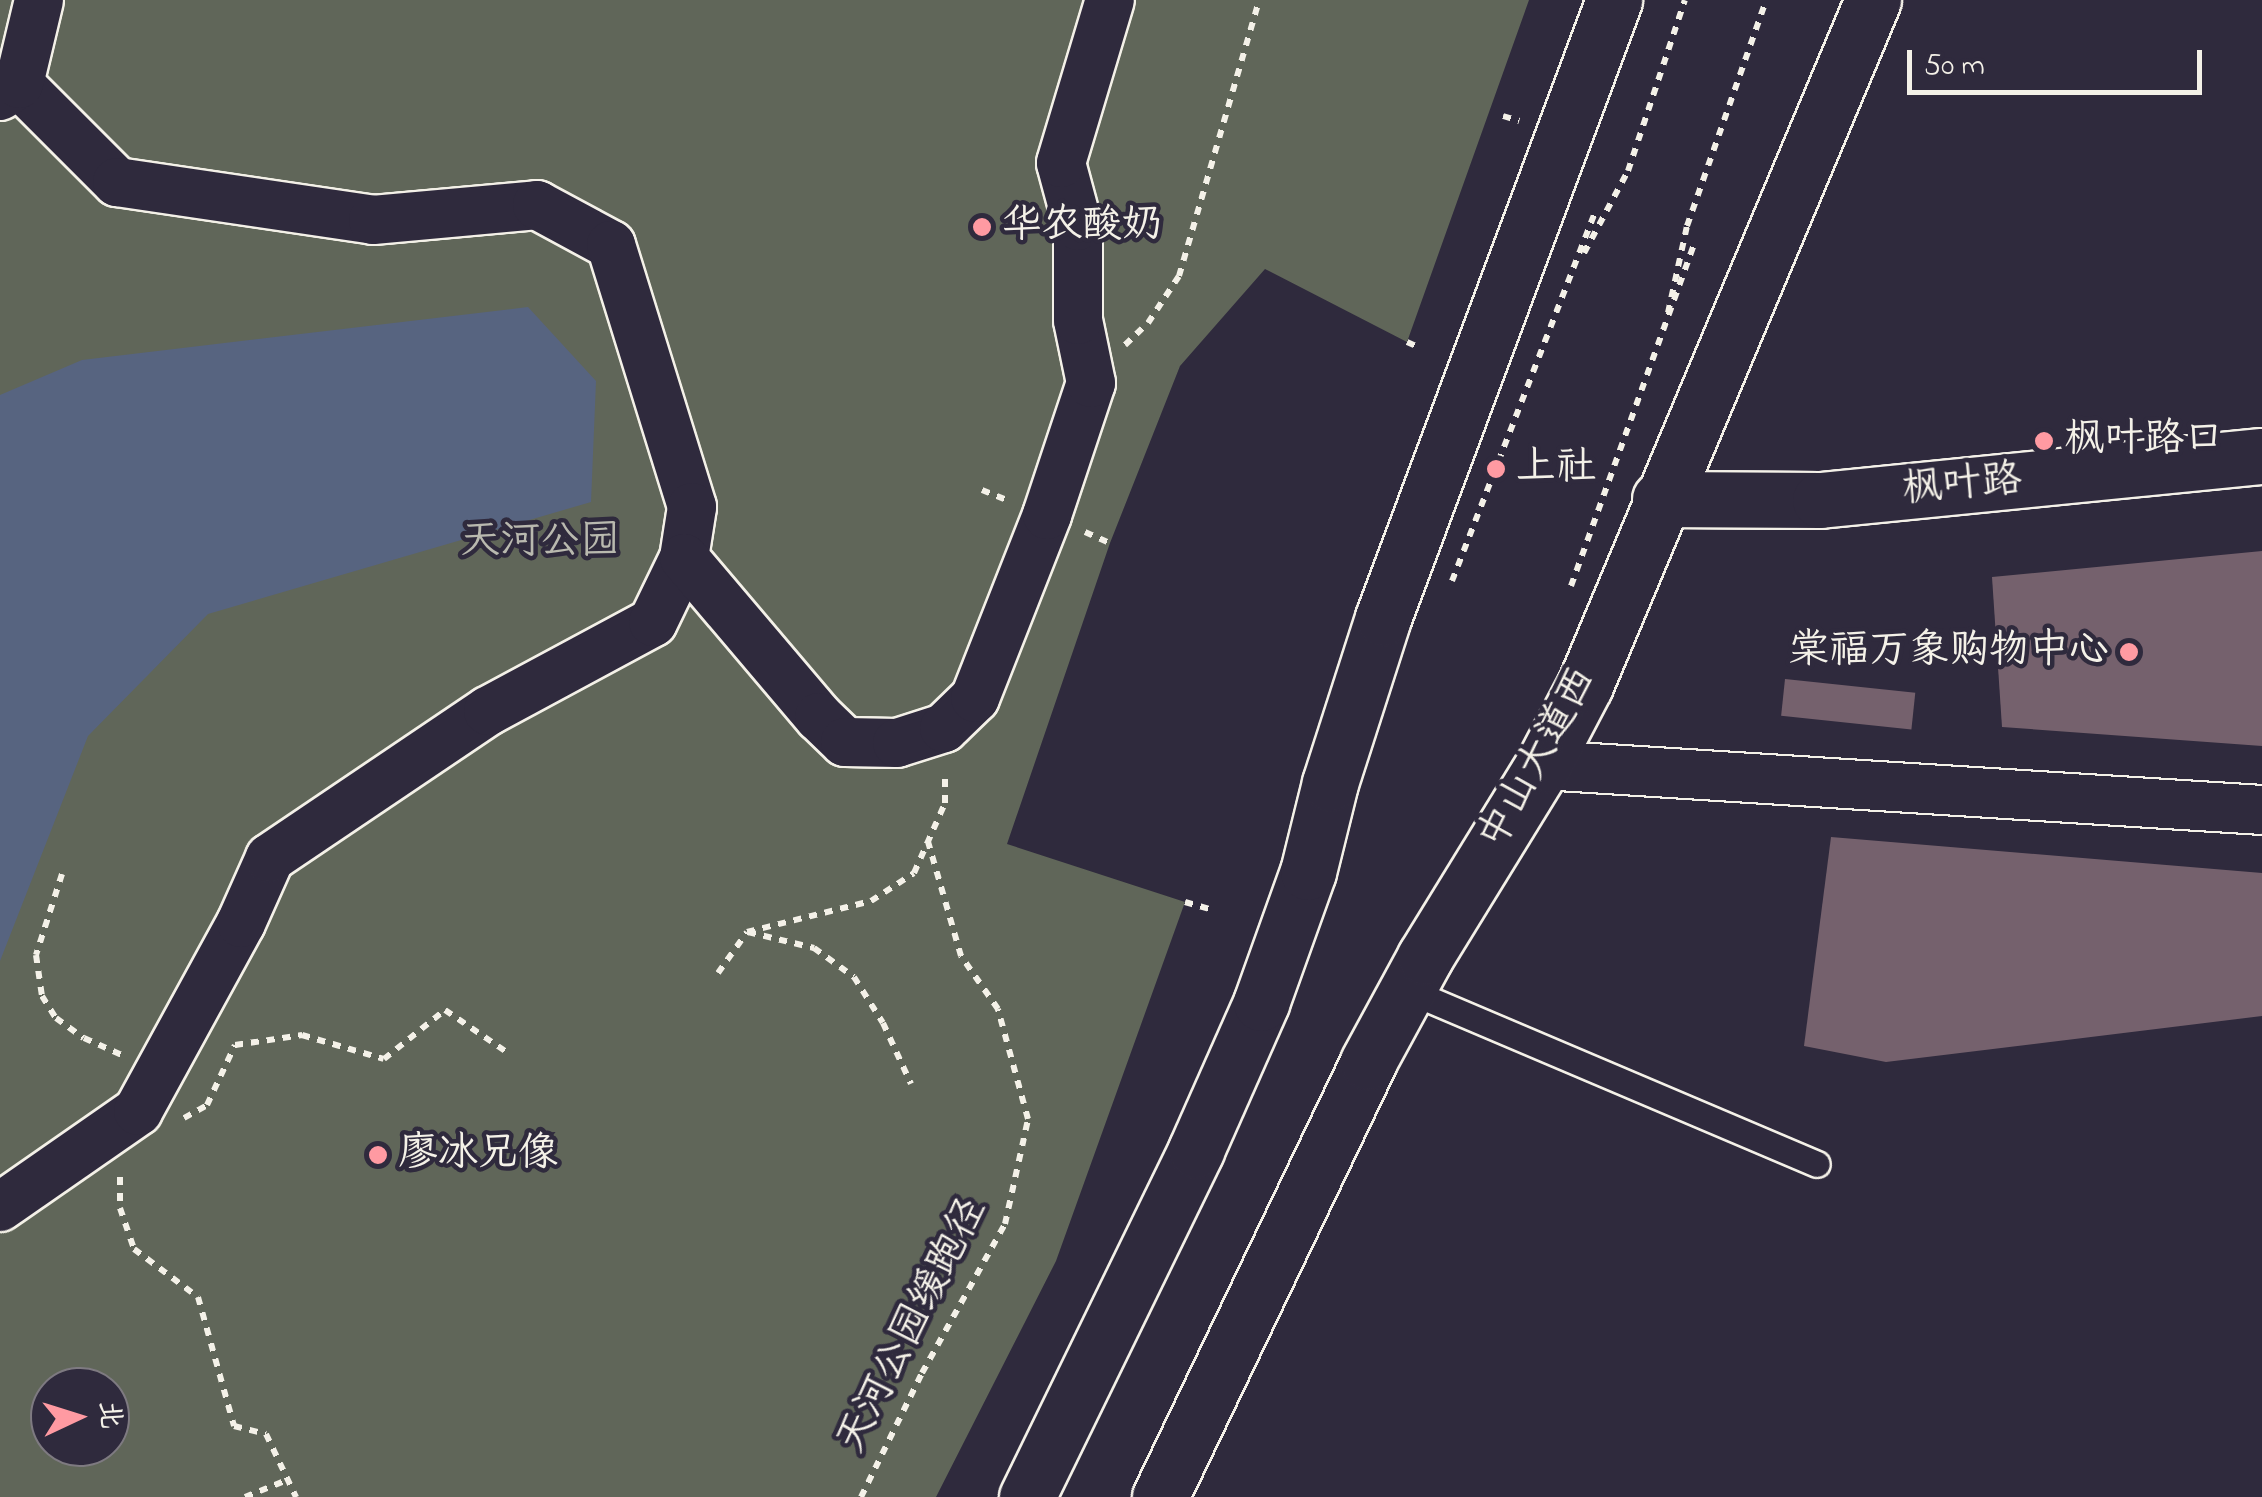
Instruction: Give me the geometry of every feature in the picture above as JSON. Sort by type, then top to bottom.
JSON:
[{"type":"main road","points":[[1027,1497],[1188,1166],[1261,1004],[1308,872],[1330,783],[1382,618],[1614,0]]},
{"type":"main road","name":"中山大道西","points":[[1168,1494],[1407,990],[1543,765],[1591,670],[1873,0]]},
{"type":"main road","name":"枫叶路","points":[[1660,499],[1820,500],[2262,456]]},
{"type":"street","points":[[0,1207],[138,1110],[240,923],[270,858],[488,712],[653,622],[684,558],[692,508],[612,246],[537,205],[373,220],[117,182],[10,90],[39,0]]},
{"type":"street","points":[[684,558],[820,718],[846,742],[898,743],[944,728],[974,698],[1047,516],[1091,384],[1078,320],[1078,226],[1062,163],[1110,0]]},
{"type":"street","points":[[1543,765],[2262,810]]},
{"type":"lane","points":[[1407,990],[1817,1164]]},
{"type":"path","points":[[1091,384],[1148,324],[1178,276],[1259,0]]},
{"type":"path","points":[[1576,266],[1605,221],[1628,171],[1685,0]]},
{"type":"path","points":[[1665,330],[1674,269],[1686,226],[1766,0]]},
{"type":"path","points":[[1503,116],[1525,123]]},
{"type":"path","points":[[1452,582],[1595,212]]},
{"type":"path","points":[[1571,588],[1694,244]]},
{"type":"path","points":[[1407,342],[1418,346]]},
{"type":"path","points":[[718,973],[747,932],[871,901],[914,872],[945,803],[944,728]]},
{"type":"path","name":"天河公园缓跑径","points":[[861,1497],[922,1372],[1005,1224],[1028,1120],[998,1009],[961,956],[928,842]]},
{"type":"path","points":[[62,874],[36,955],[42,996],[56,1018],[84,1038],[159,1072]]},
{"type":"path","points":[[1186,902],[1210,909]]},
{"type":"path","points":[[747,932],[814,948],[854,976],[884,1023],[912,1084]]},
{"type":"path","points":[[178,1122],[206,1105],[234,1045],[302,1035],[384,1059],[444,1010],[505,1051]]},
{"type":"path","points":[[100,1138],[120,1156],[120,1208],[134,1250],[198,1297],[234,1426],[266,1434],[296,1497]]},
{"type":"path","points":[[245,1497],[287,1480]]},
{"type":"green space","name":"天河公园","points":[[0,0],[1529,0],[1407,342],[1265,269],[1180,366],[1110,543],[1007,844],[1185,902],[1056,1261],[936,1497],[0,1497]]},
{"type":"water","points":[[528,307],[596,381],[591,502],[208,614],[88,736],[0,961],[0,395],[82,360]]},
{"type":"building","name":"棠福万象购物中心","points":[[2262,551],[2262,746],[2002,727],[1992,577]]},
{"type":"building","points":[[1785,679],[1915,693],[1911,729],[1781,716]]},
{"type":"building","points":[[1831,837],[2262,873],[2262,1016],[1886,1062],[1804,1046]]},
{"type":"place","name":"华农酸奶","points":[[982,227]]},
{"type":"place","name":"枫叶路口","points":[[2044,441]]},
{"type":"place","name":"上社","points":[[1496,469]]},
{"type":"place","name":"棠福万象购物中心","points":[[2129,652]]},
{"type":"place","name":"廖冰兄像","points":[[378,1155]]}]
